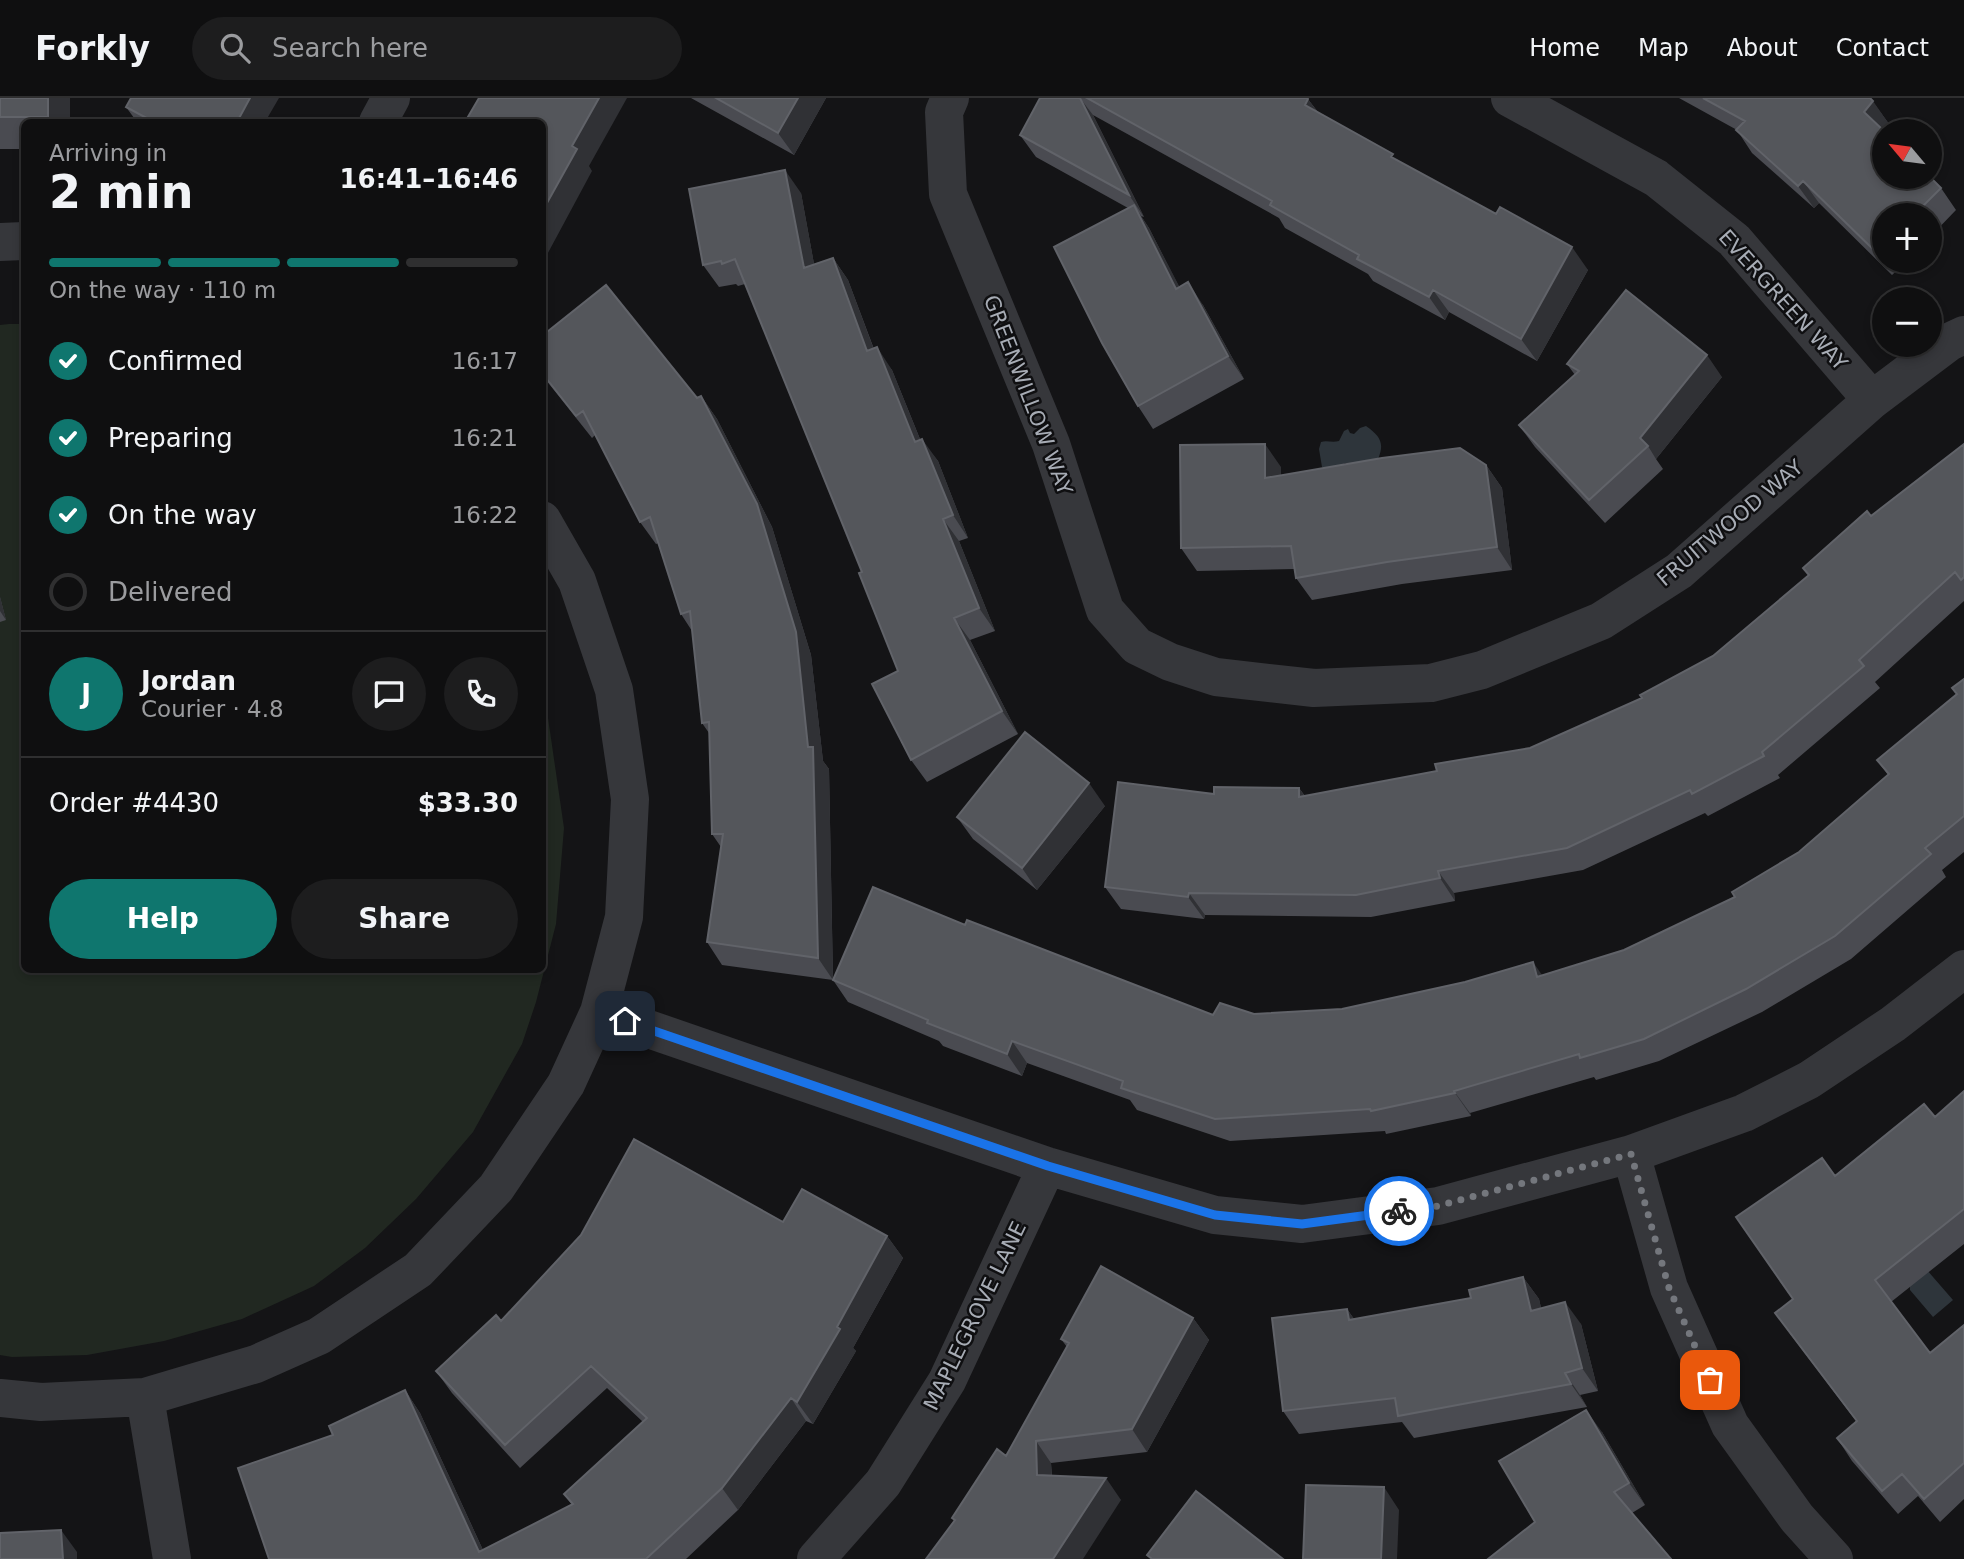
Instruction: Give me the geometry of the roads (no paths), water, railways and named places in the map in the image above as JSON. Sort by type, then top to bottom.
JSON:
[{"type":"street","points":[[380,119],[391,98]]},
{"type":"street","name":"GREENWILLOW WAY","points":[[950,98],[944,112],[948,194],[1051,444],[1105,610],[1137,646],[1170,662]]},
{"type":"street","name":"EVERGREEN WAY","points":[[1510,98],[1656,178],[1734,240],[1872,400]]},
{"type":"street","points":[[0,242],[21,242]]},
{"type":"street","name":"FRUITWOOD WAY","points":[[1170,662],[1216,677],[1314,688],[1431,682],[1482,670],[1601,621],[1679,571],[1872,400],[1949,342],[1964,335]]},
{"type":"street","points":[[0,1398],[41,1402],[145,1397],[256,1364],[319,1336],[418,1270],[496,1188],[566,1084],[599,1012],[624,917],[630,799],[614,690],[577,581],[546,527]]},
{"type":"street","points":[[599,1012],[1048,1166],[1215,1215],[1302,1224],[1438,1206],[1631,1154],[1744,1113],[1809,1080],[1894,1024],[1964,969]]},
{"type":"street","points":[[1631,1154],[1669,1288],[1731,1425],[1797,1518],[1834,1559]]},
{"type":"street","name":"MAPLEGROVE LANE","points":[[816,1559],[883,1483],[947,1381],[1048,1166]]},
{"type":"street","points":[[145,1397],[172,1559]]}]
